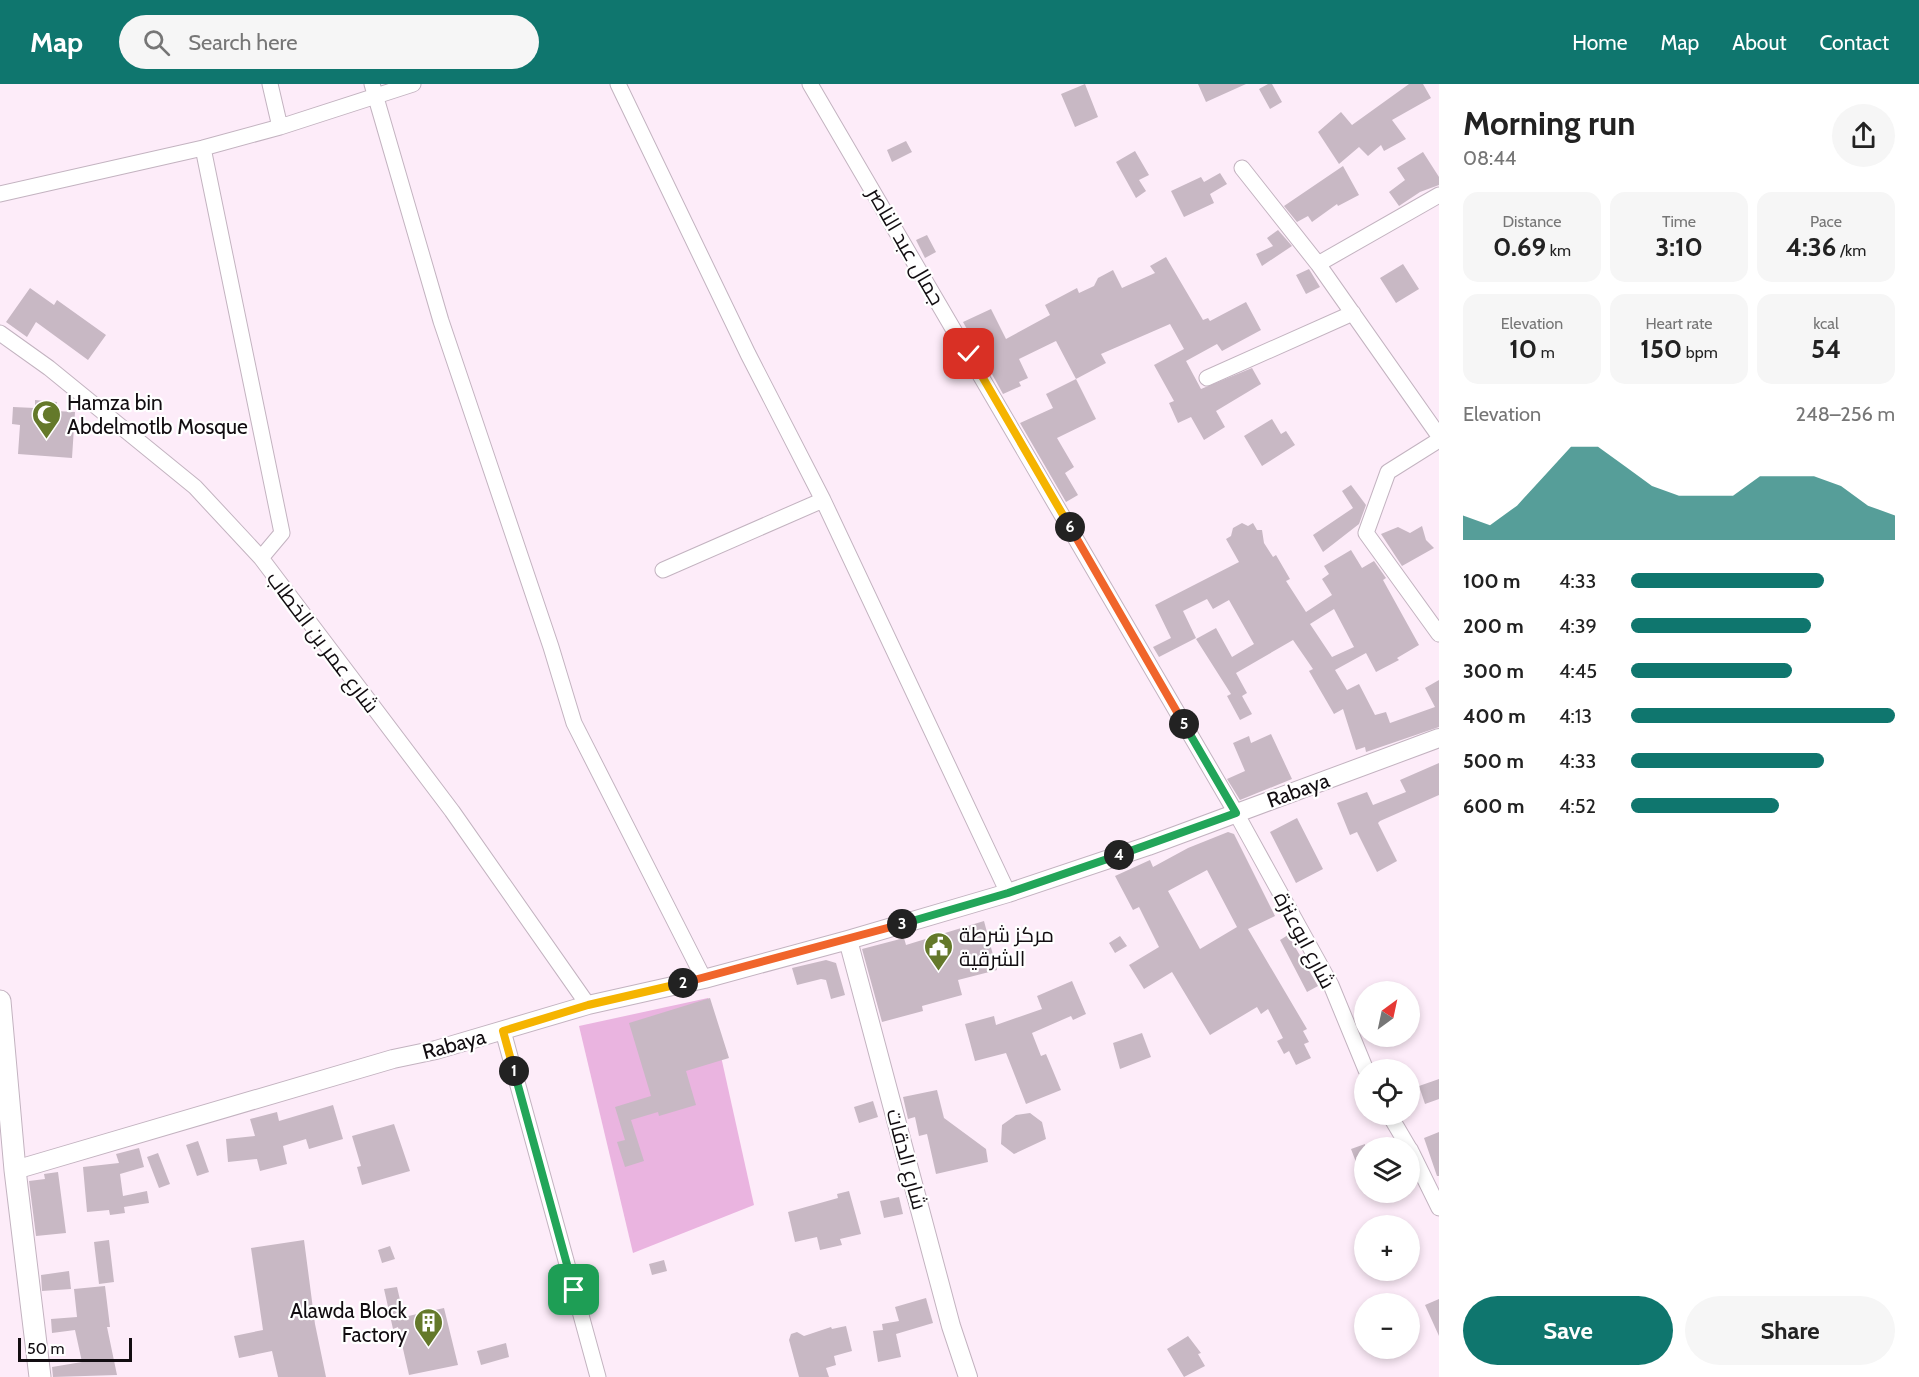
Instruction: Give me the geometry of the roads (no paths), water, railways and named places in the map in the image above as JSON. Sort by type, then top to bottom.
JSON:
[{"type":"main road","points":[[0,1001],[7,1171],[39,1377]]},
{"type":"street","points":[[270,84],[280,127]]},
{"type":"street","points":[[0,194],[203,148],[280,127],[374,90],[413,84]]},
{"type":"street","points":[[618,84],[748,354],[824,500],[1008,893]]},
{"type":"street","name":"جمال عبد الناصر","points":[[810,84],[1236,813]]},
{"type":"street","points":[[374,90],[441,321],[551,647],[574,723],[704,979]]},
{"type":"street","points":[[203,148],[282,533],[261,558]]},
{"type":"street","points":[[1242,168],[1318,264],[1439,438],[1388,472],[1366,533],[1439,634]]},
{"type":"street","points":[[1318,264],[1439,195]]},
{"type":"street","points":[[1208,378],[1353,313]]},
{"type":"street","name":"شارع عمر بن الخطاب","points":[[0,333],[49,368],[195,487],[261,558],[452,811],[588,1005]]},
{"type":"street","points":[[663,570],[824,500]]},
{"type":"street","name":"Rabaya","points":[[7,1171],[393,1059],[436,1050],[588,1005],[704,979],[1008,893],[1236,813],[1439,738]]},
{"type":"street","name":"شارع ابوعنزة","points":[[1236,813],[1331,986],[1361,1059]]},
{"type":"street","name":"شارع الدقات","points":[[848,940],[951,1326],[968,1377]]},
{"type":"street","points":[[503,1031],[598,1377]]},
{"type":"street","points":[[1420,1169],[1439,1208]]},
{"type":"place","name":"Hamza bin Abdelmotlb Mosque","points":[[46,440]]},
{"type":"place","name":"مركز شرطة الشرقية","points":[[938,972]]},
{"type":"place","name":"Alawda Block Factory","points":[[428,1348]]}]
